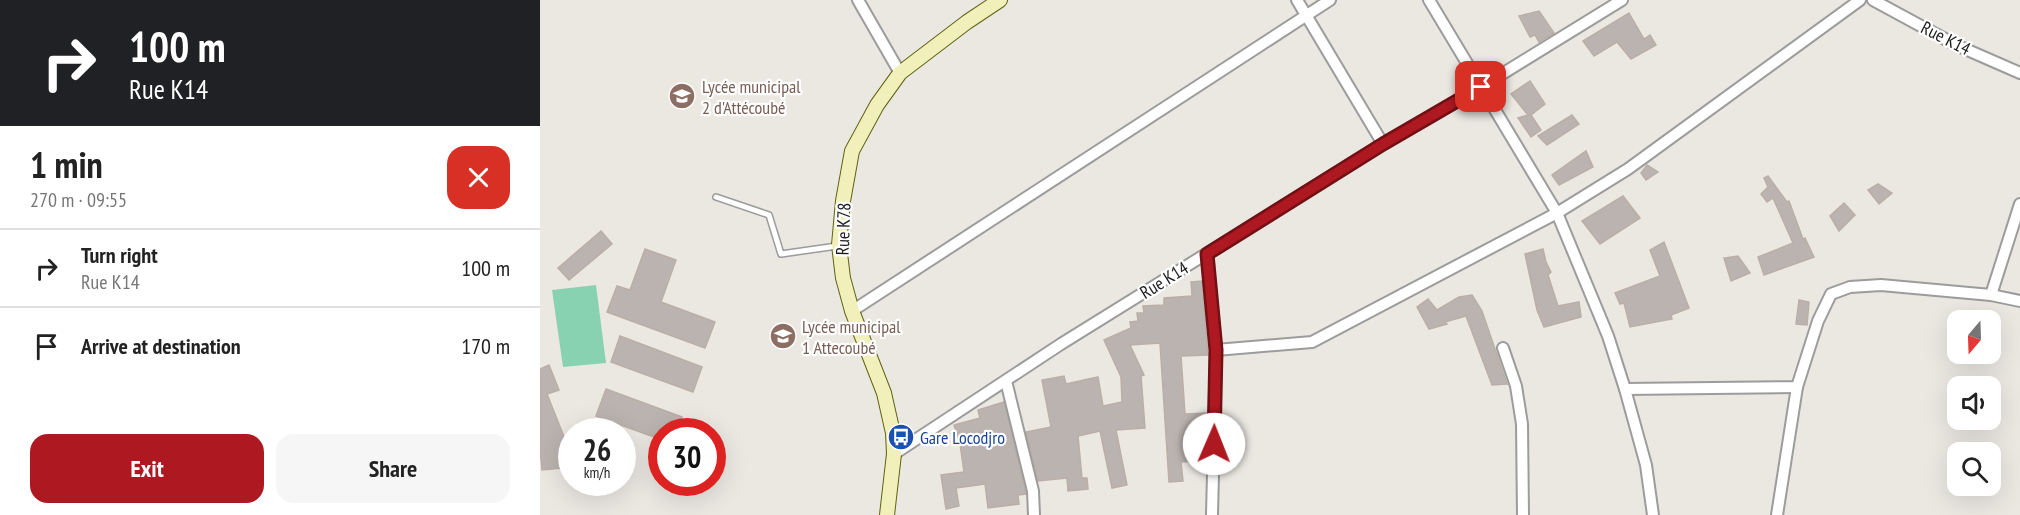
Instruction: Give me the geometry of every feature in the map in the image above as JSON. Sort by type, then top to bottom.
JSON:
[{"type":"street","points":[[858,0],[900,73]]},
{"type":"street","name":"Rue K78","points":[[888,515],[894,454],[893,433],[884,393],[852,311],[843,278],[839,245],[843,201],[852,151],[877,105],[900,73],[999,0]]},
{"type":"street","points":[[1297,0],[1383,144]]},
{"type":"street","points":[[852,311],[1330,0]]},
{"type":"street","points":[[1429,0],[1557,213],[1608,336],[1646,465],[1656,515]]},
{"type":"street","name":"Rue K14","points":[[894,454],[1383,144],[1622,0]]},
{"type":"street","points":[[1216,350],[1312,342],[1557,213],[1628,170],[1860,0]]},
{"type":"street","name":"Rue K14","points":[[1873,0],[1956,45],[2020,73]]},
{"type":"street","points":[[1991,295],[2020,204]]},
{"type":"street","points":[[1207,254],[1216,350],[1212,515]]},
{"type":"street","points":[[1777,515],[1797,387],[1818,321],[1831,294],[1850,287],[1881,285],[1991,295],[2020,301]]},
{"type":"street","points":[[1503,348],[1516,386],[1522,424],[1523,515]]},
{"type":"street","points":[[1006,381],[1033,491],[1035,515]]},
{"type":"street","points":[[1625,389],[1797,387]]},
{"type":"lane","points":[[716,197],[769,215],[781,254],[839,245]]},
{"type":"green space","points":[[596,285],[606,363],[563,367],[552,290]]},
{"type":"building","points":[[1539,11],[1554,33],[1539,42],[1535,35],[1530,37],[1519,16]]},
{"type":"building","points":[[1629,13],[1644,39],[1650,35],[1656,45],[1631,59],[1617,42],[1594,56],[1583,41]]},
{"type":"building","points":[[1530,81],[1545,104],[1531,115],[1541,130],[1531,137],[1518,118],[1528,115],[1511,94]]},
{"type":"building","points":[[1572,115],[1579,124],[1547,145],[1538,136]]},
{"type":"building","points":[[1586,151],[1593,167],[1559,185],[1552,175]]},
{"type":"building","points":[[1647,165],[1658,172],[1646,180],[1641,173]]},
{"type":"building","points":[[1768,176],[1787,202],[1789,201],[1803,239],[1805,238],[1814,257],[1764,275],[1758,257],[1793,243],[1773,198],[1767,202],[1761,194],[1768,187],[1764,178]]},
{"type":"building","points":[[1878,184],[1892,193],[1879,204],[1868,190]]},
{"type":"building","points":[[1623,196],[1640,218],[1600,244],[1582,221]]},
{"type":"building","points":[[1844,203],[1855,215],[1839,231],[1830,216]]},
{"type":"building","points":[[601,231],[612,244],[569,280],[558,268]]},
{"type":"building","points":[[1664,242],[1689,308],[1671,315],[1672,319],[1630,327],[1624,303],[1620,304],[1615,293],[1660,276],[1650,250]]},
{"type":"building","points":[[645,249],[676,260],[661,302],[715,322],[705,348],[607,312],[617,286],[630,290]]},
{"type":"building","points":[[1543,249],[1551,272],[1548,275],[1558,306],[1579,302],[1581,317],[1544,327],[1537,310],[1525,254]]},
{"type":"building","points":[[1738,256],[1750,273],[1731,281],[1724,258]]},
{"type":"building","points":[[1202,281],[1208,355],[1181,356],[1185,414],[1207,413],[1207,430],[1193,432],[1195,461],[1181,462],[1183,481],[1169,482],[1160,343],[1130,345],[1144,375],[1141,376],[1145,428],[1116,430],[1127,485],[1112,488],[1100,431],[1078,436],[1082,478],[1087,478],[1088,489],[1068,491],[1067,478],[1038,481],[1026,432],[1051,427],[1042,380],[1064,376],[1066,384],[1098,377],[1103,406],[1122,402],[1121,377],[1104,340],[1131,328],[1130,322],[1138,321],[1137,313],[1144,313],[1143,306],[1164,305],[1164,298],[1192,296],[1191,282]]},
{"type":"building","points":[[1472,295],[1482,311],[1507,384],[1492,385],[1466,316],[1429,329],[1417,307],[1428,299],[1437,310],[1459,297]]},
{"type":"building","points":[[1799,300],[1809,302],[1807,325],[1796,324]]},
{"type":"building","points":[[620,336],[702,367],[693,392],[611,362]]},
{"type":"building","points":[[549,365],[559,390],[547,394],[558,422],[558,468],[542,470],[540,448],[540,369]]},
{"type":"building","points":[[606,389],[682,417],[648,418],[648,435],[636,431],[636,418],[596,416]]},
{"type":"building","points":[[1004,402],[1026,494],[1018,495],[1019,504],[988,508],[985,484],[956,488],[959,506],[946,509],[941,475],[964,472],[960,444],[954,425],[980,418],[978,410]]},
{"type":"place","name":"Lycée municipal 2 d'Attécoubé","points":[[682,96]]},
{"type":"place","name":"Lycée municipal 1 Attecoubé","points":[[783,336]]},
{"type":"place","name":"Gare Locodjro","points":[[901,437]]},
{"type":"route","points":[[1214,444],[1216,350],[1207,254],[1383,144],[1481,87]]}]
